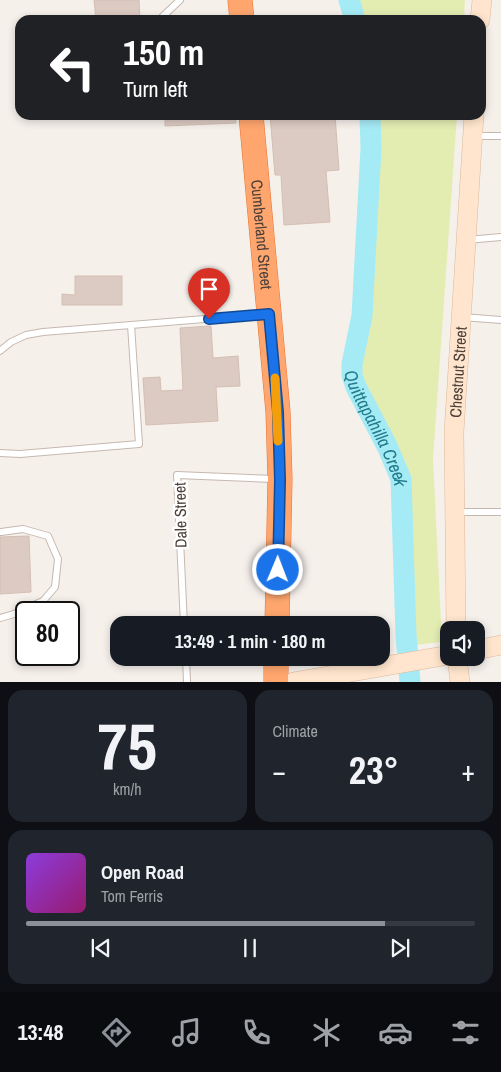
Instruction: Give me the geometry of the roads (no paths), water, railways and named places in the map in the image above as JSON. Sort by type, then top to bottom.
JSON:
[{"type":"highway","points":[[240,0],[242,15]]},
{"type":"highway","name":"Cumberland Street","points":[[251,120],[278,412],[280,480],[277,616]]},
{"type":"highway","points":[[276,666],[276,682]]},
{"type":"street","points":[[480,15],[482,0]]},
{"type":"street","name":"Chestnut Street","points":[[456,621],[454,432],[474,120]]},
{"type":"street","points":[[485,648],[501,644]]},
{"type":"street","points":[[292,682],[333,678],[397,663],[440,656]]},
{"type":"street","points":[[458,666],[460,682]]},
{"type":"lane","points":[[164,15],[180,0]]},
{"type":"lane","points":[[472,136],[501,136]]},
{"type":"lane","points":[[466,240],[501,237]]},
{"type":"lane","points":[[0,351],[11,342],[43,332],[269,314]]},
{"type":"lane","points":[[461,317],[501,320]]},
{"type":"lane","points":[[0,453],[20,454],[139,444],[131,324]]},
{"type":"lane","name":"Dale Street","points":[[184,616],[177,475],[280,480]]},
{"type":"lane","points":[[455,512],[501,512]]},
{"type":"lane","points":[[0,618],[43,601],[56,587],[58,559],[48,536],[23,529],[1,532]]},
{"type":"lane","points":[[186,666],[187,682]]},
{"type":"waterway","name":"Quittapahilla Creek","points":[[349,0],[354,15]]},
{"type":"waterway","name":"Quittapahilla Creek","points":[[370,120],[371,148],[362,316],[352,364],[352,375],[401,479],[406,635],[410,682]]}]
